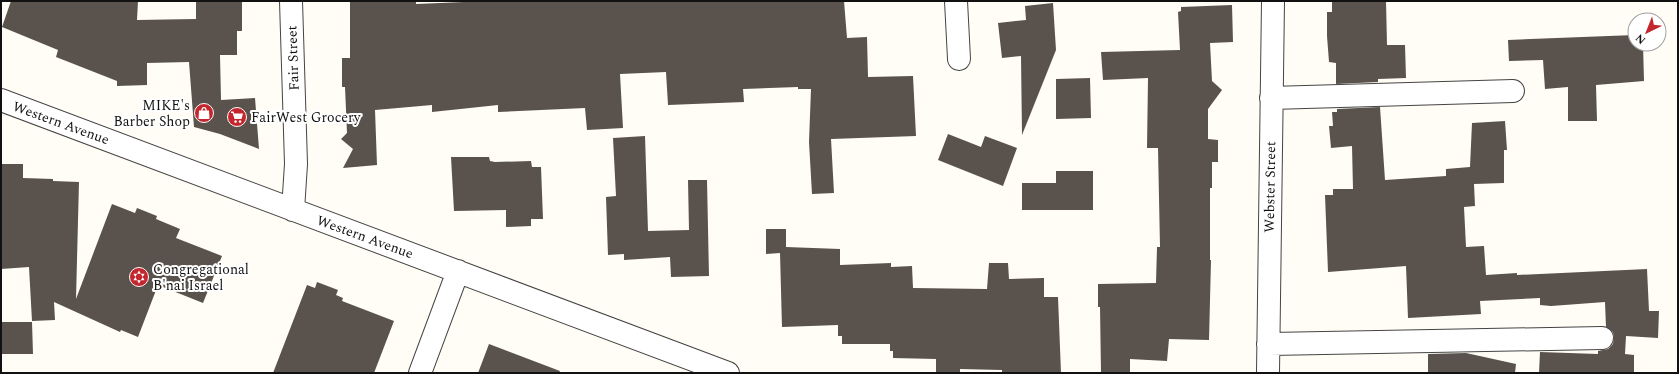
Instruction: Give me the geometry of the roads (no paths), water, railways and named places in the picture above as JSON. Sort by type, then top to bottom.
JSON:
[{"type":"street","name":"Fair Street","points":[[291,1],[296,164],[293,210]]},
{"type":"street","points":[[956,1],[959,58]]},
{"type":"street","name":"Webster Street","points":[[1268,373],[1272,1]]},
{"type":"street","points":[[1271,98],[1513,91]]},
{"type":"street","name":"Western Avenue","points":[[1,100],[728,373]]},
{"type":"street","points":[[420,373],[458,271]]},
{"type":"street","points":[[1268,344],[1602,338]]},
{"type":"place","name":"MIKE's Barber Shop","points":[[204,113]]},
{"type":"place","name":"FairWest Grocery","points":[[237,117]]},
{"type":"place","name":"Congregational B'nai Israel","points":[[139,277]]}]
